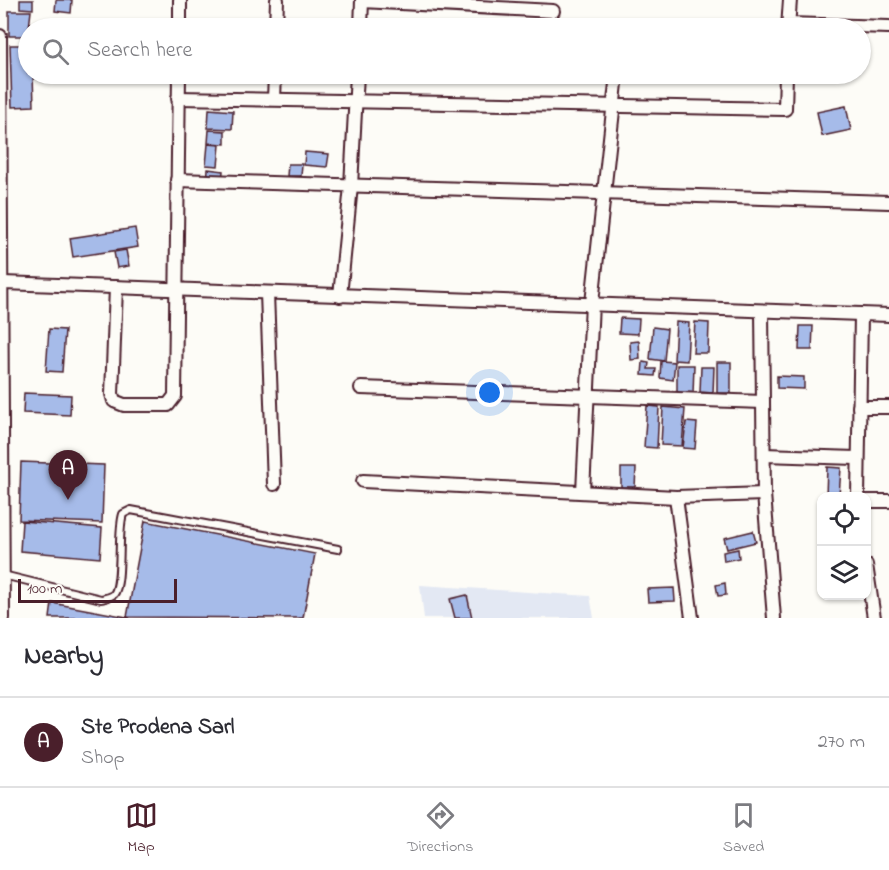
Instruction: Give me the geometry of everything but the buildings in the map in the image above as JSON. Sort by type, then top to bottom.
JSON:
[{"type":"street","points":[[180,0],[180,18]]},
{"type":"street","points":[[276,18],[277,0]]},
{"type":"street","points":[[788,18],[789,0]]},
{"type":"street","points":[[361,18],[362,1],[553,11]]},
{"type":"street","points":[[871,27],[889,27]]},
{"type":"street","points":[[0,36],[3,618]]},
{"type":"street","points":[[116,287],[114,401],[124,405],[163,407],[175,396],[174,290],[179,84]]},
{"type":"street","points":[[274,99],[275,84]]},
{"type":"street","points":[[340,296],[351,186],[357,84]]},
{"type":"street","points":[[582,492],[592,303],[616,84]]},
{"type":"street","points":[[178,98],[785,109],[786,84]]},
{"type":"street","points":[[177,180],[889,202]]},
{"type":"street","points":[[3,283],[889,315]]},
{"type":"street","points":[[267,293],[274,484]]},
{"type":"street","points":[[762,311],[764,494],[774,618]]},
{"type":"street","points":[[858,492],[856,458],[861,315]]},
{"type":"street","points":[[361,388],[587,398],[763,402]]},
{"type":"street","points":[[859,407],[889,408]]},
{"type":"street","points":[[764,455],[856,458]]},
{"type":"street","points":[[363,482],[676,497],[764,494]]},
{"type":"street","points":[[676,497],[692,618]]},
{"type":"street","points":[[871,501],[889,501]]},
{"type":"street","points":[[871,595],[874,618]]},
{"type":"lane","points":[[3,575],[101,599],[107,598],[114,594],[118,583],[120,524],[123,513],[130,510],[338,549]]},
{"type":"shaded area","points":[[420,585],[590,596],[594,618],[424,618]]},
{"type":"place","name":"Ste Prodena Sarl","points":[[68,500]]}]
